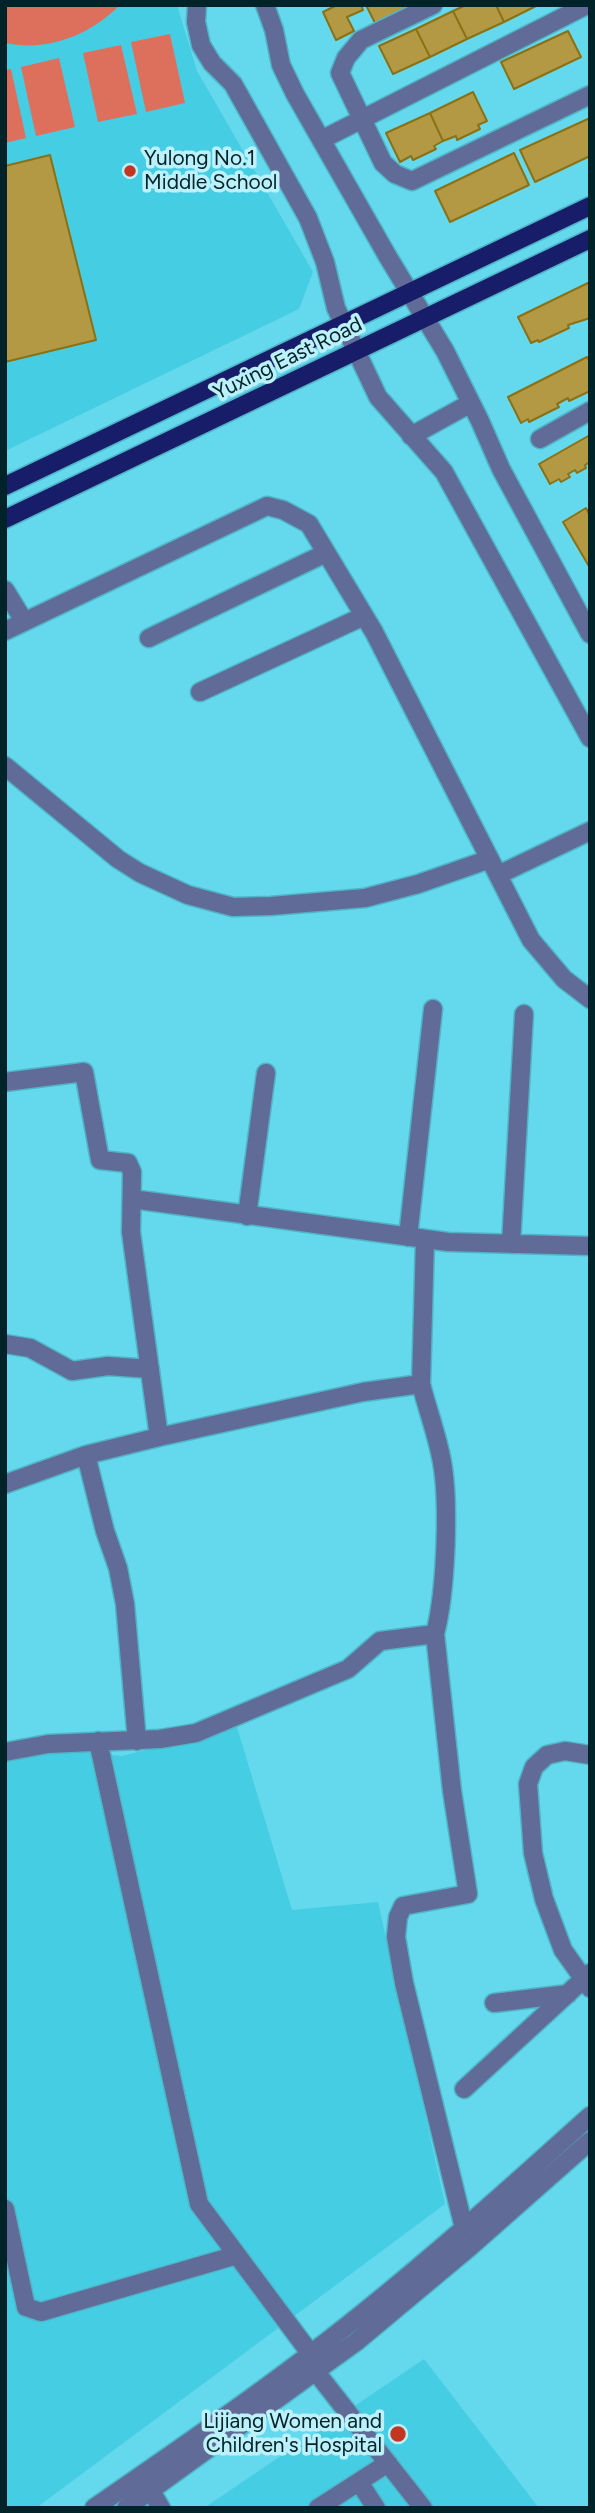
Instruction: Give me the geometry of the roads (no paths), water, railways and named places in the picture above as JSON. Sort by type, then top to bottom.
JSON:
[{"type":"main road","name":"Yuxing East Road","points":[[5,486],[590,205]]},
{"type":"main road","name":"Yuxing East Road","points":[[5,519],[590,239]]},
{"type":"street","points":[[197,5],[196,22],[201,45],[212,63],[233,84],[308,218],[325,262],[336,308],[378,397],[444,472],[590,738]]},
{"type":"street","points":[[265,5],[274,30],[281,65],[321,140],[445,351],[501,469],[590,634]]},
{"type":"street","points":[[433,5],[361,40],[346,58],[340,73],[383,163],[395,174],[412,181],[590,95]]},
{"type":"street","points":[[321,140],[587,5],[590,11]]},
{"type":"street","points":[[411,436],[471,403]]},
{"type":"street","points":[[540,439],[590,411]]},
{"type":"street","points":[[5,631],[267,506],[283,510],[309,524],[364,616],[540,953],[564,979],[590,999]]},
{"type":"street","points":[[149,638],[326,553]]},
{"type":"street","points":[[5,590],[24,621]]},
{"type":"street","points":[[200,692],[364,616]]},
{"type":"street","points":[[5,766],[118,859],[140,873],[188,895],[233,907],[365,898],[494,867],[590,831]]},
{"type":"street","points":[[433,1009],[417,1238],[421,1384],[441,1459],[445,1502],[445,1543],[435,1634],[452,1791],[468,1894],[403,1906],[398,1917],[396,1937],[404,1983],[464,2228]]},
{"type":"street","points":[[511,1244],[524,1014]]},
{"type":"street","points":[[5,1082],[84,1072],[100,1160],[128,1163],[132,1172],[131,1232],[159,1437]]},
{"type":"street","points":[[247,1216],[266,1073]]},
{"type":"street","points":[[132,1199],[417,1238],[590,1246]]},
{"type":"street","points":[[5,1344],[30,1349],[72,1371],[108,1366],[150,1369]]},
{"type":"street","points":[[5,1484],[86,1455],[159,1437],[363,1392],[421,1384]]},
{"type":"street","points":[[86,1455],[118,1568],[125,1604],[137,1741]]},
{"type":"street","points":[[5,1752],[48,1744],[137,1741],[196,1733],[348,1669],[380,1641],[435,1634]]},
{"type":"street","points":[[98,1741],[199,2204],[310,2353]]},
{"type":"street","points":[[464,2089],[568,1994],[587,1981],[562,1950],[544,1899],[533,1853],[528,1784],[534,1767],[547,1755],[565,1751],[590,1755]]},
{"type":"street","points":[[494,2003],[568,1994]]},
{"type":"street","points":[[94,2508],[344,2328],[464,2228],[590,2116]]},
{"type":"street","points":[[126,2508],[356,2342],[471,2246],[590,2140]]},
{"type":"street","points":[[5,2209],[26,2306],[41,2312],[237,2255]]},
{"type":"street","points":[[316,2372],[423,2508]]},
{"type":"street","points":[[318,2508],[388,2463]]},
{"type":"street","points":[[359,2482],[376,2508]]},
{"type":"street","points":[[151,2491],[161,2508]]},
{"type":"place","name":"Yulong No.1 Middle School","points":[[130,171]]},
{"type":"place","name":"Lijiang Women and Children's Hospital","points":[[398,2434]]}]
